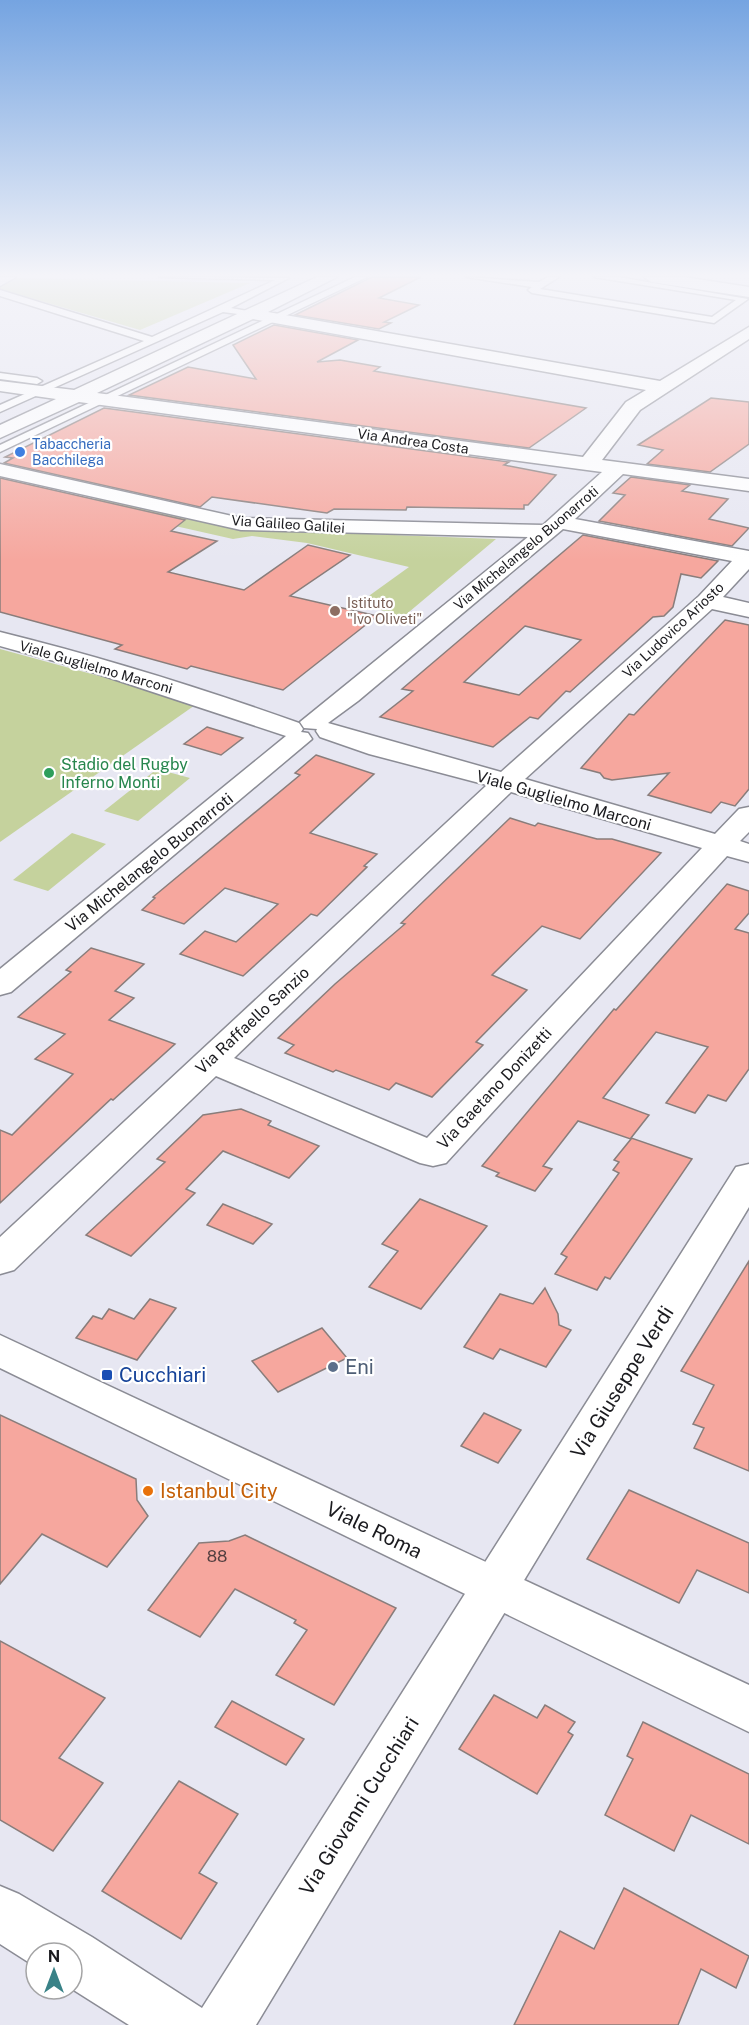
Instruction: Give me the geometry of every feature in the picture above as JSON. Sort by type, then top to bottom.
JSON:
[{"type":"street","points":[[0,432],[128,372]]},
{"type":"street","points":[[575,372],[662,387]]},
{"type":"street","points":[[588,464],[633,406],[687,372]]},
{"type":"street","name":"Via Andrea Costa","points":[[0,386],[38,386],[76,396],[749,485]]},
{"type":"street","points":[[725,482],[749,463]]},
{"type":"street","name":"Via Michelangelo Buonarroti","points":[[0,985],[311,729],[337,713],[349,696],[618,468]]},
{"type":"street","name":"Via Galileo Galilei","points":[[0,470],[241,524],[552,526]]},
{"type":"street","name":"Via Ludovico Ariosto","points":[[506,782],[707,601],[748,557],[552,526]]},
{"type":"street","points":[[707,601],[749,610]]},
{"type":"street","name":"Viale Guglielmo Marconi","points":[[0,639],[311,729],[343,745],[378,748],[506,782],[734,849]]},
{"type":"street","name":"Via Raffaello Sanzio","points":[[0,1260],[209,1060],[506,782]]},
{"type":"street","points":[[734,849],[749,815]]},
{"type":"street","name":"Via Gaetano Donizetti","points":[[209,1060],[433,1154],[734,849]]},
{"type":"street","name":"Via Giuseppe Verdi","points":[[494,1587],[749,1176]]},
{"type":"street","name":"Viale Roma","points":[[0,1350],[749,1709]]},
{"type":"street","name":"Via Giovanni Cucchiari","points":[[224,2025],[494,1587]]},
{"type":"street","points":[[0,1913],[46,1941]]},
{"type":"street","points":[[84,1964],[181,2025]]},
{"type":"lane","points":[[0,409],[38,386],[74,372]]},
{"type":"lane","points":[[0,449],[165,372]]},
{"type":"lane","points":[[0,376],[38,386]]},
{"type":"green space","points":[[99,498],[238,529],[496,539],[403,617],[359,603],[409,567],[307,543],[252,536],[233,539],[104,510],[32,533]]},
{"type":"green space","name":"Stadio del Rugby Inferno Monti","points":[[0,649],[198,703],[0,842]]},
{"type":"green space","points":[[157,769],[190,778],[138,821],[104,811]]},
{"type":"green space","points":[[72,833],[106,844],[48,891],[13,880]]},
{"type":"building","points":[[179,372],[214,372],[256,379],[251,372],[377,372],[586,408],[529,448],[129,395]]},
{"type":"building","points":[[711,398],[749,402],[749,444],[710,472],[647,464],[663,450],[638,445]]},
{"type":"building","points":[[104,408],[509,462],[504,465],[556,475],[528,505],[524,505],[524,509],[407,507],[406,510],[334,509],[327,513],[212,497],[200,507],[4,463],[13,458],[5,457]]},
{"type":"building","points":[[631,477],[690,485],[682,491],[728,499],[709,519],[749,528],[732,546],[599,521],[625,495],[613,493]]},
{"type":"building","points":[[0,478],[185,520],[171,531],[217,541],[168,572],[244,590],[308,545],[350,555],[290,596],[377,616],[283,690],[191,666],[187,669],[115,649],[122,645],[0,612]]},
{"type":"building","points":[[583,535],[718,561],[701,578],[681,574],[673,607],[664,616],[653,617],[570,692],[566,691],[538,719],[530,717],[493,747],[380,717],[413,691],[402,689]],"holes":[[[525,626],[581,640],[519,695],[464,682]]]},
{"type":"building","points":[[725,620],[749,625],[749,789],[735,806],[721,802],[711,813],[648,795],[669,773],[612,780],[604,778],[600,773],[581,768],[629,714],[634,715]]},
{"type":"building","points":[[207,727],[243,738],[221,755],[184,744]]},
{"type":"building","points":[[316,755],[374,774],[310,833],[377,854],[364,866],[367,867],[317,916],[311,914],[243,976],[180,954],[205,931],[236,942],[278,904],[225,888],[184,924],[142,910],[155,898],[153,897],[300,775],[295,773]]},
{"type":"building","points":[[510,818],[535,826],[538,823],[597,839],[612,839],[661,853],[580,939],[542,926],[492,975],[527,990],[476,1042],[483,1045],[432,1097],[396,1083],[389,1090],[336,1070],[333,1072],[285,1053],[294,1045],[278,1038],[335,984],[405,924],[401,923]]},
{"type":"building","points":[[727,884],[749,891],[749,913],[735,929],[749,933],[749,1069],[726,1101],[708,1095],[695,1113],[666,1103],[708,1047],[656,1032],[603,1098],[649,1115],[631,1138],[692,1159],[610,1279],[605,1277],[597,1290],[555,1274],[567,1257],[561,1254],[619,1173],[613,1170],[619,1162],[614,1160],[631,1139],[578,1121],[543,1166],[552,1169],[535,1191],[496,1176],[499,1173],[482,1166],[614,1009],[616,1010]]},
{"type":"building","points":[[91,948],[144,964],[115,991],[134,998],[109,1020],[175,1044],[113,1100],[111,1099],[0,1203],[0,1130],[12,1135],[73,1074],[35,1059],[65,1034],[18,1017],[71,972],[66,970]]},
{"type":"building","points":[[241,1109],[271,1121],[268,1125],[319,1146],[289,1178],[223,1151],[186,1189],[195,1193],[131,1256],[86,1235],[165,1162],[157,1159],[203,1115]]},
{"type":"building","points":[[420,1199],[487,1226],[421,1309],[369,1287],[398,1251],[382,1244]]},
{"type":"building","points":[[223,1204],[272,1224],[253,1244],[207,1225]]},
{"type":"building","points":[[749,1261],[749,1471],[694,1448],[704,1428],[693,1424],[714,1385],[681,1371]]},
{"type":"building","points":[[545,1288],[558,1314],[559,1325],[571,1330],[546,1367],[500,1349],[493,1359],[464,1347],[500,1294],[533,1304]]},
{"type":"building","points":[[150,1299],[176,1308],[137,1360],[76,1338],[93,1316],[102,1319],[109,1309],[134,1319]]},
{"type":"building","points":[[322,1328],[347,1358],[278,1392],[252,1361]]},
{"type":"building","points":[[484,1413],[521,1430],[498,1463],[461,1446]]},
{"type":"building","points":[[0,1415],[136,1479],[137,1500],[148,1516],[107,1567],[42,1534],[0,1584]]},
{"type":"building","points":[[629,1490],[749,1543],[749,1593],[697,1570],[679,1603],[587,1559]]},
{"type":"building","points":[[245,1535],[396,1608],[334,1705],[276,1675],[307,1630],[294,1623],[296,1620],[235,1589],[200,1637],[148,1610],[199,1543],[229,1541]]},
{"type":"building","points":[[0,1641],[105,1698],[59,1758],[103,1783],[53,1851],[0,1820]]},
{"type":"building","points":[[494,1695],[537,1718],[545,1705],[575,1722],[568,1732],[573,1735],[537,1794],[459,1749]]},
{"type":"building","points":[[232,1701],[304,1739],[286,1765],[215,1727]]},
{"type":"building","points":[[643,1722],[749,1774],[749,1844],[691,1815],[674,1851],[605,1815],[633,1759],[627,1756]]},
{"type":"building","points":[[179,1781],[238,1814],[199,1873],[217,1883],[181,1939],[102,1891]]},
{"type":"building","points":[[624,1888],[749,1956],[736,1988],[701,1969],[678,2025],[514,2025],[560,1931],[594,1949]]},
{"type":"place","name":"Tabaccheria Bacchilega","points":[[20,452]]},
{"type":"place","name":"Istituto \"Ivo Oliveti\"","points":[[335,611]]},
{"type":"place","name":"Stadio del Rugby Inferno Monti","points":[[49,773]]},
{"type":"place","name":"Eni","points":[[333,1367]]},
{"type":"place","name":"Cucchiari","points":[[107,1375]]},
{"type":"place","name":"Istanbul City","points":[[148,1491]]}]
